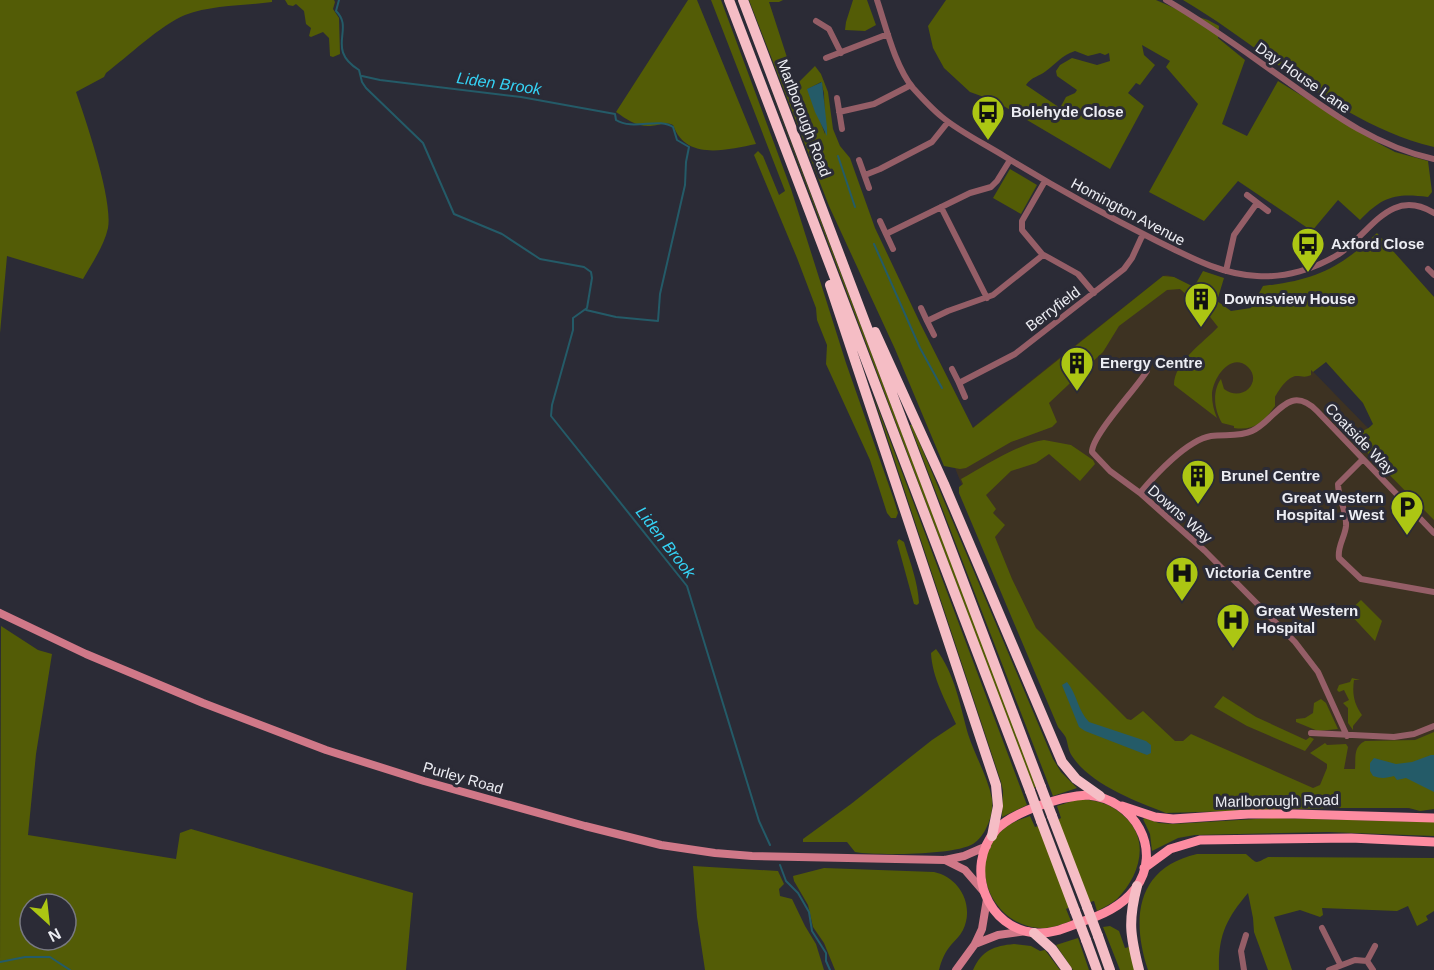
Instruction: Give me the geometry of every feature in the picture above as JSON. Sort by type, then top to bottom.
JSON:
[{"type":"highway","name":"Marlborough Road","points":[[729,0],[817,236]]},
{"type":"highway","name":"Marlborough Road","points":[[743,0],[836,247]]},
{"type":"highway","points":[[817,236],[1097,970]]},
{"type":"highway","points":[[817,236],[824,266],[995,779],[998,806],[989,841]]},
{"type":"highway","points":[[836,247],[1110,970]]},
{"type":"highway","points":[[836,247],[937,470],[1062,762],[1076,779],[1100,796]]},
{"type":"highway","points":[[1137,886],[1130,911],[1130,924],[1139,970]]},
{"type":"highway","points":[[1031,932],[1052,949],[1066,970]]},
{"type":"main road","name":"Purley Road","points":[[0,614],[152,682],[316,746],[424,781],[661,845],[752,856],[945,860],[964,856],[989,841]]},
{"type":"main road","points":[[956,970],[975,944],[984,923],[985,896],[981,881],[981,866],[989,841],[1009,820],[1038,807],[1073,796],[1100,796],[1122,806],[1135,821],[1143,837],[1144,868],[1137,886],[1119,905],[1099,915],[1054,931],[996,935],[975,944]]},
{"type":"main road","name":"Marlborough Road","points":[[1122,806],[1155,818],[1173,819],[1283,814],[1434,818]]},
{"type":"main road","points":[[1144,868],[1170,849],[1200,840],[1351,838],[1434,842]]},
{"type":"main road","points":[[945,860],[965,870],[1004,921],[1031,932]]},
{"type":"street","name":"Homington Avenue","points":[[877,0],[888,34],[911,85],[948,122],[1045,181],[1198,261],[1226,271],[1267,276],[1296,272],[1339,254],[1355,242],[1377,219],[1393,208],[1416,206],[1434,213]]},
{"type":"street","name":"Day House Lane","points":[[1166,0],[1211,28],[1355,128],[1397,148],[1434,159]]},
{"type":"street","points":[[816,21],[829,29],[841,53]]},
{"type":"street","points":[[826,58],[888,34]]},
{"type":"street","points":[[839,112],[874,104],[911,85]]},
{"type":"street","points":[[837,98],[842,129]]},
{"type":"street","points":[[865,175],[932,142],[948,122]]},
{"type":"street","points":[[859,160],[869,188]]},
{"type":"street","points":[[886,234],[973,191],[994,185],[1010,160]]},
{"type":"street","points":[[1045,181],[1021,225],[1024,232],[1043,255],[1078,274],[1094,293]]},
{"type":"street","points":[[1247,195],[1268,211]]},
{"type":"street","points":[[1226,271],[1234,235],[1257,203]]},
{"type":"street","points":[[941,207],[987,298]]},
{"type":"street","points":[[880,221],[893,249]]},
{"type":"street","name":"Berryfield","points":[[959,383],[1015,354],[1094,293],[1128,265],[1143,234]]},
{"type":"street","points":[[927,321],[978,299],[993,296],[1043,255]]},
{"type":"street","points":[[1428,269],[1434,275]]},
{"type":"street","points":[[921,308],[934,335]]},
{"type":"street","points":[[952,369],[966,397]]},
{"type":"street","name":"Downs Way","points":[[1147,370],[1097,436],[1091,448],[1093,454],[1218,563],[1304,652],[1327,689],[1347,736]]},
{"type":"street","name":"Coatside Way","points":[[1140,494],[1162,470],[1194,442],[1210,436],[1243,434],[1254,430],[1283,405],[1301,401],[1312,406],[1434,532]]},
{"type":"street","points":[[1363,459],[1338,486],[1345,508],[1346,521],[1345,534],[1338,551],[1339,558],[1360,579],[1434,592]]},
{"type":"street","points":[[1311,733],[1401,737],[1434,726]]},
{"type":"street","points":[[1322,928],[1340,964]]},
{"type":"street","points":[[1244,970],[1241,951],[1246,935]]},
{"type":"street","points":[[1367,961],[1375,946]]},
{"type":"street","points":[[1329,970],[1355,960],[1367,961]]},
{"type":"street","points":[[1367,961],[1373,970]]},
{"type":"shaded area","name":"Great Western Hospital","points":[[1167,275],[1174,277],[1296,354],[1434,496],[1434,809],[1420,811],[1078,758],[984,540],[955,468],[950,446]]},
{"type":"green space","points":[[0,0],[272,0],[272,2],[217,8],[195,12],[176,19],[155,33],[104,77],[76,92],[92,140],[107,199],[108,228],[106,235],[83,279],[7,256],[0,333]]},
{"type":"green space","points":[[285,0],[334,0],[333,9],[339,18],[340,54],[330,56],[329,38],[323,32],[309,36],[311,28],[306,24],[304,11],[296,4],[288,5]]},
{"type":"green space","points":[[688,0],[697,0],[756,144],[720,150],[697,148],[687,144],[673,125],[639,125],[616,112]]},
{"type":"green space","points":[[711,0],[721,0],[791,189],[846,363],[894,500],[898,513],[896,518],[891,518],[887,513],[870,460],[826,364],[827,345],[817,320],[816,308],[754,155],[758,151],[763,156],[779,195],[785,191]]},
{"type":"green space","points":[[749,0],[783,0],[769,2],[796,85],[815,66],[821,74],[828,92],[833,129],[840,146],[850,158],[875,228],[973,428],[1163,276],[1174,277],[1194,287],[1203,271],[1224,278],[1217,301],[1231,311],[1251,308],[1263,286],[1297,280],[1325,271],[1350,256],[1377,233],[1434,297],[1434,520],[1352,437],[1373,424],[1363,403],[1326,362],[1313,372],[1311,370],[1311,375],[1296,376],[1286,381],[1275,397],[1275,406],[1271,412],[1258,424],[1248,428],[1234,428],[1234,426],[1222,423],[1215,401],[1216,389],[1221,379],[1224,389],[1231,393],[1237,394],[1248,389],[1253,379],[1248,367],[1235,363],[1223,369],[1219,375],[1212,398],[1217,418],[1174,385],[1175,377],[1184,361],[1218,327],[1207,313],[1180,289],[1167,290],[1119,326],[1103,352],[1049,403],[1057,422],[1052,427],[1011,442],[966,468],[944,466],[895,349],[829,206]],"holes":[[[821,82],[824,93],[825,134],[808,89]]]},
{"type":"green space","points":[[853,0],[867,0],[876,25],[865,31],[845,30]]},
{"type":"green space","points":[[946,0],[1156,0],[1219,26],[1218,38],[1245,60],[1222,124],[1247,136],[1278,81],[1378,143],[1395,152],[1428,161],[1432,192],[1428,197],[1398,196],[1383,201],[1360,220],[1338,200],[1312,231],[1238,181],[1204,221],[1149,192],[1198,104],[1166,67],[1170,61],[1142,45],[1144,55],[1155,65],[1140,85],[1136,83],[1128,93],[1144,106],[1110,169],[995,101],[970,92],[944,68],[933,48],[928,26]],"holes":[[[1075,51],[1088,56],[1109,53],[1110,61],[1097,65],[1072,58],[1060,65],[1056,71],[1057,76],[1077,90],[1066,97],[1060,108],[1026,85],[1070,53]]]},
{"type":"green space","points":[[1183,0],[1434,0],[1434,147],[1399,136],[1365,121],[1334,103]]},
{"type":"green space","points":[[767,80],[1037,787],[1033,788]]},
{"type":"green space","points":[[1010,169],[1037,185],[1021,214],[993,198]]},
{"type":"green space","points":[[873,395],[1027,805],[1002,817],[1001,782]]},
{"type":"green space","points":[[910,425],[912,425],[1053,759],[1061,772],[1077,788],[1053,796]]},
{"type":"green space","points":[[1044,440],[1071,445],[1093,460],[1095,464],[1080,481],[1049,454],[1036,463],[1011,471],[986,495],[996,509],[993,513],[1005,525],[995,537],[1036,628],[1127,719],[1131,720],[1143,711],[1175,741],[1183,741],[1191,734],[1313,788],[1320,785],[1327,764],[1310,753],[1325,743],[1327,745],[1346,744],[1348,747],[1344,769],[1355,769],[1357,749],[1365,741],[1415,740],[1434,732],[1434,809],[1420,811],[1409,808],[1331,808],[1166,813],[1101,783],[1080,766],[1071,754],[1065,737],[1058,727],[959,493],[959,487],[963,484],[961,479],[1012,451]]},
{"type":"green space","points":[[899,539],[904,542],[913,572],[919,603],[917,605],[914,604],[897,542]]},
{"type":"green space","points":[[1361,600],[1382,621],[1375,641],[1348,612]]},
{"type":"green space","points":[[1,626],[38,650],[52,654],[36,754],[28,835],[176,859],[180,833],[191,829],[413,893],[406,970],[0,970]]},
{"type":"green space","points":[[936,649],[952,679],[968,734],[992,799],[992,811],[982,836],[964,848],[915,854],[855,852],[847,842],[803,842],[803,839],[956,724],[934,671],[931,653]]},
{"type":"green space","points":[[1352,678],[1360,680],[1354,680],[1353,690],[1355,703],[1362,715],[1353,726],[1353,730],[1348,723],[1348,708],[1343,703],[1349,700],[1344,690],[1339,692],[1337,690],[1339,685],[1350,682]]},
{"type":"green space","points":[[1223,696],[1256,717],[1306,740],[1310,737],[1314,739],[1305,751],[1247,726],[1214,707]]},
{"type":"green space","points":[[1321,699],[1326,703],[1338,729],[1318,731],[1296,722],[1296,719],[1305,718],[1313,713],[1314,703]]},
{"type":"green space","points":[[1079,799],[1104,804],[1125,817],[1138,837],[1140,848],[1136,870],[1125,890],[1115,901],[1097,911],[1094,901],[1090,902],[1058,820],[1061,818],[1057,806]]},
{"type":"green space","points":[[1030,816],[1035,827],[1039,826],[1070,907],[1066,909],[1071,921],[1051,927],[1039,928],[1022,924],[1007,915],[996,903],[988,888],[985,872],[986,856],[993,841],[1005,828]]},
{"type":"green space","points":[[1272,818],[1434,822],[1434,836],[1328,832],[1195,835],[1178,838],[1152,851],[1150,834],[1143,819],[1159,823],[1173,824]]},
{"type":"green space","points":[[1197,854],[1246,854],[1256,862],[1268,857],[1434,858],[1434,911],[1426,916],[1428,920],[1417,926],[1408,906],[1397,911],[1322,908],[1323,915],[1320,917],[1300,910],[1274,917],[1292,970],[1268,970],[1254,932],[1248,893],[1234,911],[1225,929],[1220,947],[1219,970],[1148,970],[1140,932],[1143,898],[1150,883],[1161,871],[1177,861]]},
{"type":"green space","points":[[693,866],[778,871],[784,884],[779,889],[780,896],[792,899],[816,944],[824,970],[705,970],[697,917]]},
{"type":"green space","points":[[824,868],[934,872],[951,880],[966,902],[966,921],[962,932],[945,954],[939,970],[835,970],[824,943],[813,927],[808,905],[793,876]]},
{"type":"green space","points":[[1110,926],[1119,931],[1125,948],[1129,947],[1136,970],[1120,970],[1103,927]]},
{"type":"green space","points":[[1078,938],[1089,970],[1073,970],[1056,945]]},
{"type":"green space","points":[[1014,944],[1031,946],[1040,951],[1045,950],[1060,970],[973,970],[980,958],[989,950]]},
{"type":"water","points":[[822,82],[827,128],[827,136],[807,89]]},
{"type":"water","points":[[1067,682],[1089,722],[1146,741],[1151,745],[1151,753],[1147,755],[1079,727],[1062,685]]},
{"type":"water","points":[[1434,755],[1434,792],[1406,778],[1397,780],[1394,776],[1379,778],[1373,776],[1370,771],[1370,763],[1374,758],[1396,764],[1412,762]]},
{"type":"waterway","name":"Liden Brook","points":[[339,0],[336,11],[343,25],[344,54],[349,62],[359,70],[366,88],[423,143],[454,214],[502,234],[540,259],[584,267],[591,272],[587,308],[573,318],[573,330],[551,416],[687,586],[759,821],[770,845]]},
{"type":"waterway","name":"Liden Brook","points":[[362,76],[521,97],[615,114],[616,120],[623,123],[661,123],[673,127],[677,140],[689,147],[685,185],[660,294],[658,321],[616,317],[586,310]]},
{"type":"waterway","points":[[838,156],[855,207]]},
{"type":"waterway","points":[[874,244],[920,348],[942,388]]},
{"type":"waterway","name":"Liden Brook","points":[[780,865],[786,881],[798,893],[809,912],[812,931],[826,953],[826,961],[830,970]]},
{"type":"waterway","name":"Liden Brook","points":[[0,962],[25,957],[50,957],[70,970]]},
{"type":"place","name":"Bolehyde Close","points":[[988,141]]},
{"type":"place","name":"Axford Close","points":[[1308,273]]},
{"type":"place","name":"Downsview House","points":[[1201,328]]},
{"type":"place","name":"Energy Centre","points":[[1077,392]]},
{"type":"place","name":"Brunel Centre","points":[[1198,505]]},
{"type":"place","name":"Great Western Hospital - West","points":[[1407,536]]},
{"type":"place","name":"Victoria Centre","points":[[1182,602]]},
{"type":"place","name":"Great Western Hospital","points":[[1233,649]]}]
